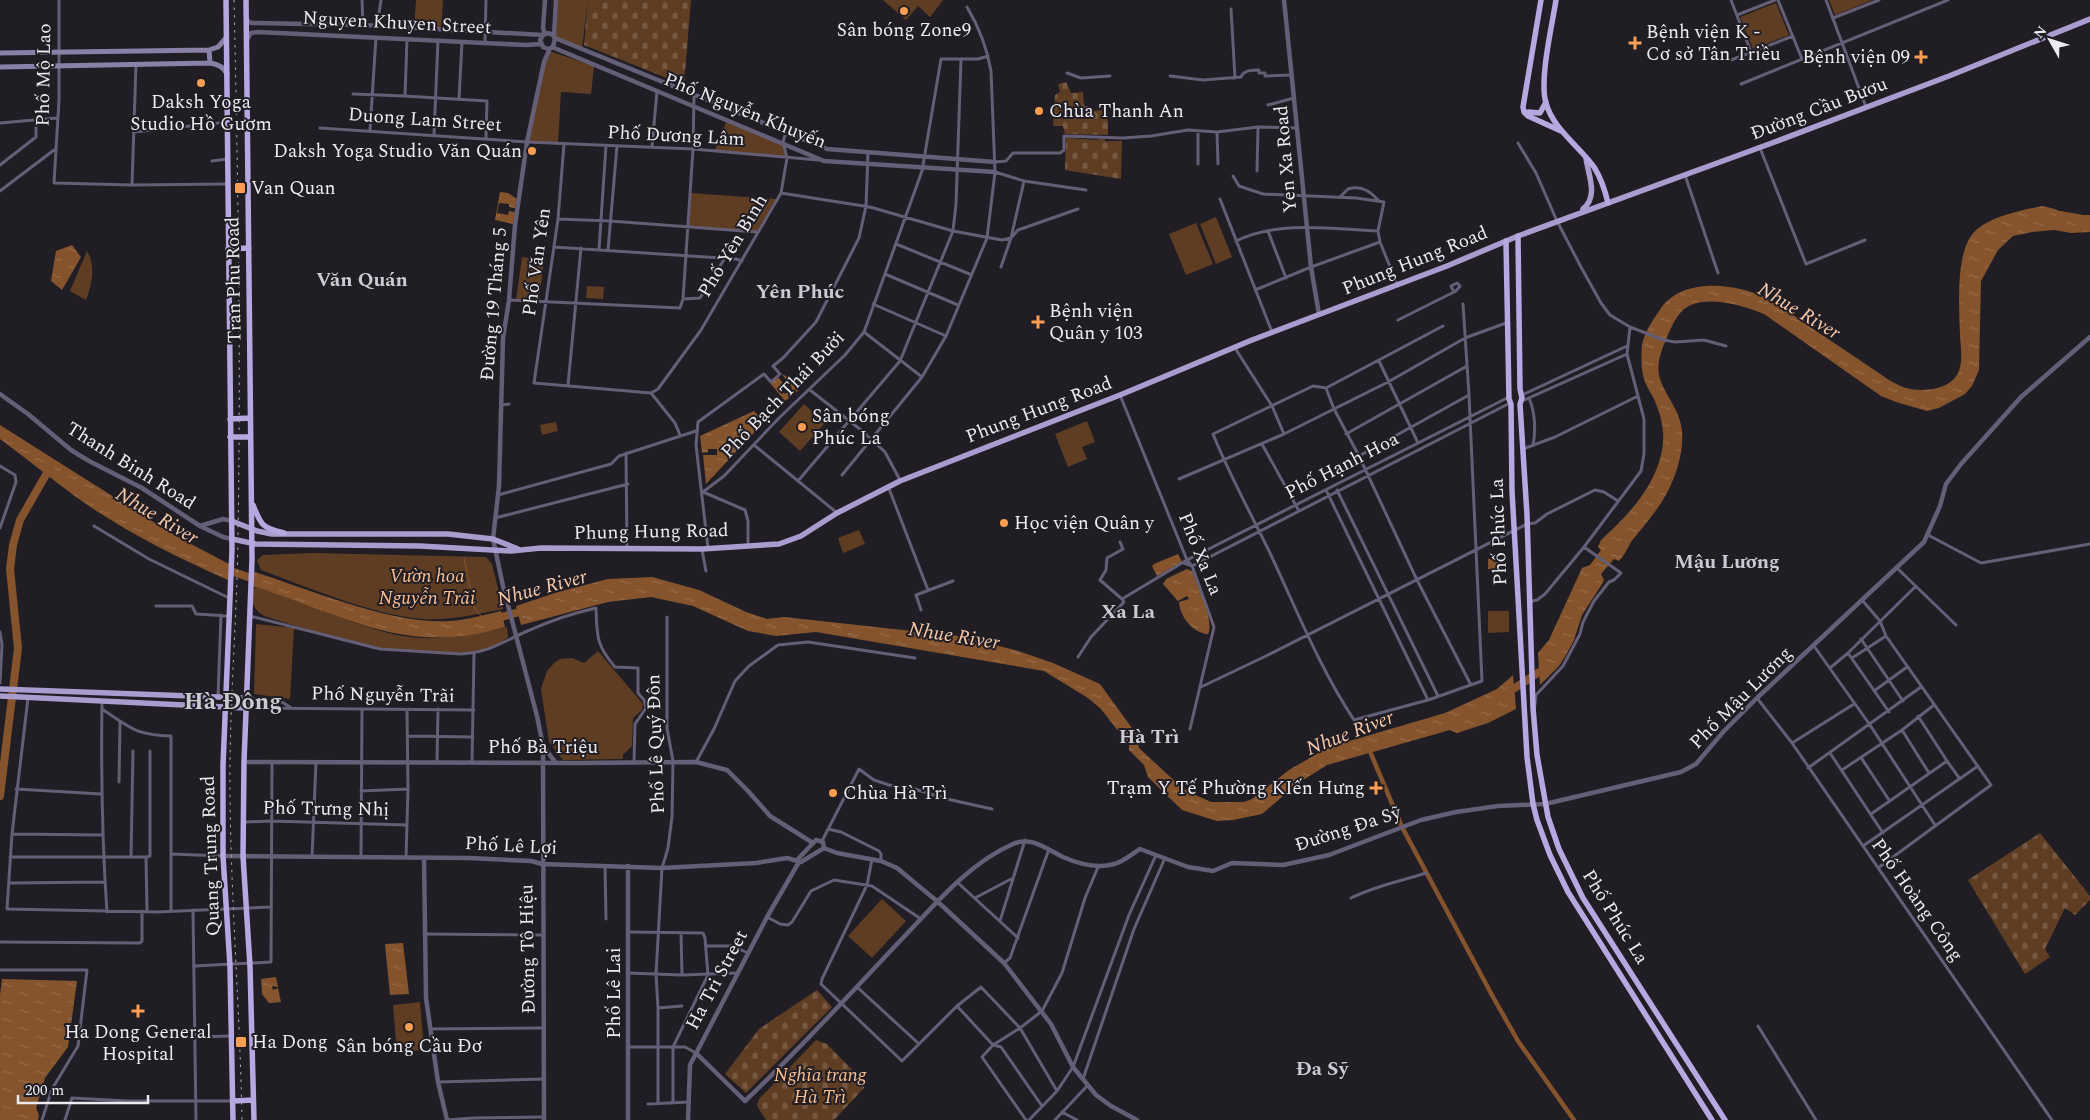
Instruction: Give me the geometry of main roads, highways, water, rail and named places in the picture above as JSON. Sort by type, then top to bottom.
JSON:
[{"type":"highway","name":"Tran Phu Road","points":[[226,0],[232,521],[230,595]]},
{"type":"highway","name":"Tran Phu Road","points":[[246,0],[252,529],[250,598]]},
{"type":"highway","points":[[1541,0],[1523,109],[1528,116],[1563,132]]},
{"type":"highway","points":[[1556,0],[1545,75],[1546,102],[1563,132],[1593,167],[1603,184],[1608,203]]},
{"type":"highway","points":[[1523,109],[1533,114],[1540,114],[1546,102]]},
{"type":"highway","name":"Phố Phúc La","points":[[1518,236],[1521,399],[1533,711],[1545,804],[1559,849],[1574,882],[1725,1120]]},
{"type":"highway","name":"Phố Phúc La","points":[[1506,241],[1506,323],[1514,531],[1523,709],[1532,804],[1542,834],[1560,876],[1712,1120]]},
{"type":"highway","points":[[228,249],[249,248]]},
{"type":"highway","points":[[1513,393],[1521,399],[1516,406],[1510,400],[1513,393]]},
{"type":"highway","points":[[230,419],[250,418]]},
{"type":"highway","points":[[230,437],[250,437]]},
{"type":"highway","points":[[251,502],[260,522],[272,530],[284,533]]},
{"type":"highway","name":"Quang Trung Road","points":[[230,595],[225,706],[223,856],[230,964],[233,1120]]},
{"type":"highway","name":"Quang Trung Road","points":[[250,598],[248,708],[244,762],[243,856],[250,963],[253,1100]]},
{"type":"highway","points":[[1640,1006],[1649,1000]]},
{"type":"highway","points":[[233,1100],[253,1100],[254,1120]]},
{"type":"main road","name":"Đường Cầu Bươu","points":[[1557,221],[1760,148],[2089,19]]},
{"type":"main road","points":[[0,53],[209,50],[221,45],[226,38]]},
{"type":"main road","points":[[209,50],[210,64]]},
{"type":"main road","points":[[0,67],[210,64],[222,68],[227,75]]},
{"type":"main road","points":[[1578,213],[1587,206],[1592,198],[1592,187],[1586,158]]},
{"type":"main road","name":"Phung Hung Road","points":[[232,539],[252,543],[290,545],[448,547],[494,550],[705,549],[779,544],[799,537],[837,513],[900,481],[1120,395],[1272,332],[1398,285],[1557,221]]},
{"type":"main road","name":"Phung Hung Road","points":[[232,521],[272,534],[448,534],[493,539],[520,550]]},
{"type":"main road","points":[[400,546],[401,534]]},
{"type":"main road","points":[[448,534],[448,547]]},
{"type":"main road","points":[[27,691],[32,694],[27,698]]},
{"type":"main road","points":[[1,693],[27,691],[56,692],[248,708]]},
{"type":"main road","points":[[55,700],[53,696],[56,692]]},
{"type":"main road","points":[[1,693],[27,698],[102,701],[135,698],[248,698]]},
{"type":"main road","points":[[218,697],[218,705]]},
{"type":"water","points":[[500,192],[508,193],[517,199],[515,208],[509,207],[509,204],[499,203],[497,213],[508,215],[509,211],[515,212],[513,224],[495,220]]},
{"type":"water","points":[[2043,206],[2055,209],[2072,218],[2090,217],[2090,232],[2071,233],[2054,230],[2032,232],[2013,236],[1998,250],[1981,281],[1979,370],[1972,386],[1965,394],[1939,408],[1927,411],[1881,396],[1764,314],[1733,304],[1710,301],[1689,306],[1681,312],[1668,334],[1659,360],[1660,379],[1681,423],[1680,459],[1674,478],[1661,503],[1619,561],[1614,559],[1601,574],[1604,580],[1582,615],[1574,640],[1566,655],[1559,666],[1540,685],[1538,653],[1549,640],[1582,568],[1590,565],[1601,550],[1598,547],[1601,540],[1637,502],[1657,468],[1663,440],[1662,426],[1657,406],[1642,371],[1642,345],[1652,321],[1671,298],[1682,291],[1710,286],[1725,286],[1754,293],[1783,308],[1898,385],[1922,390],[1939,388],[1953,380],[1961,363],[1959,310],[1961,269],[1966,245],[1971,236],[1977,229],[1994,219],[2014,212]]},
{"type":"water","points":[[72,245],[81,257],[62,290],[51,281],[56,251]]},
{"type":"water","points":[[782,374],[788,377],[799,390],[785,401],[770,383],[778,377],[783,383],[779,388],[785,394],[792,388]]},
{"type":"water","points":[[754,411],[764,422],[706,484],[703,455],[717,455],[717,449],[708,449],[708,452],[702,453],[700,436]]},
{"type":"water","points":[[0,425],[174,535],[229,564],[228,580],[189,562],[112,521],[66,490],[0,439]]},
{"type":"water","points":[[1178,554],[1182,562],[1157,576],[1152,566]]},
{"type":"water","points":[[1505,558],[1506,569],[1488,569],[1488,559]]},
{"type":"water","points":[[1187,569],[1192,571],[1204,602],[1210,628],[1208,634],[1197,631],[1192,627],[1182,613],[1179,602],[1189,599],[1187,596],[1178,601],[1163,584],[1166,579]]},
{"type":"water","points":[[252,571],[355,606],[410,619],[460,620],[501,611],[505,627],[469,635],[436,638],[405,635],[375,629],[252,586]]},
{"type":"water","points":[[652,577],[699,590],[746,612],[767,619],[784,617],[958,636],[1015,650],[1053,663],[1100,684],[1137,735],[1139,748],[1180,786],[1211,802],[1244,802],[1252,799],[1289,770],[1329,747],[1445,713],[1497,689],[1513,675],[1516,709],[1488,723],[1457,733],[1450,730],[1327,765],[1297,784],[1262,814],[1217,821],[1182,810],[1148,777],[1144,765],[1129,750],[1129,745],[1101,709],[1088,698],[1044,671],[816,632],[776,636],[748,631],[693,606],[651,597],[608,602],[521,625],[516,606],[558,592],[608,579]]},
{"type":"water","points":[[403,943],[409,994],[390,995],[385,944]]},
{"type":"water","points":[[276,977],[278,987],[272,986],[273,990],[278,988],[281,1002],[269,1003],[262,994],[261,979]]},
{"type":"water","points":[[2,979],[77,981],[68,1047],[45,1078],[36,1108],[39,1115],[38,1120],[0,1120],[0,995]]},
{"type":"waterway","name":"Nhue River","points":[[2060,215],[2090,219]]},
{"type":"waterway","points":[[0,796],[18,648],[10,569],[13,545],[20,520],[51,466]]},
{"type":"waterway","points":[[464,558],[474,607],[481,616]]},
{"type":"waterway","name":"Nhue River","points":[[225,569],[257,580]]},
{"type":"waterway","name":"Nhue River","points":[[494,619],[527,610]]},
{"type":"waterway","name":"Nhue River","points":[[1507,693],[1541,671],[1546,665]]},
{"type":"waterway","points":[[1371,754],[1402,827],[1493,997],[1518,1041],[1574,1120]]},
{"type":"railway","points":[[234,0],[238,201],[239,468],[230,794],[242,1120]]},
{"type":"place","name":"Sân bóng Zone9","points":[[904,11]]},
{"type":"place","name":"Bệnh viện K - Cơ sở Tân Triều","points":[[1635,43]]},
{"type":"place","name":"Bệnh viện 09","points":[[1921,57]]},
{"type":"place","name":"Daksh Yoga Studio Hồ Gươm","points":[[201,83]]},
{"type":"place","name":"Chùa Thanh An","points":[[1039,111]]},
{"type":"place","name":"Daksh Yoga Studio Văn Quán","points":[[532,151]]},
{"type":"place","name":"Van Quan","points":[[240,188]]},
{"type":"place","name":"Bệnh viện Quân y 103","points":[[1038,322]]},
{"type":"place","name":"Sân bóng Phúc La","points":[[802,427]]},
{"type":"place","name":"Học viện Quân y","points":[[1004,523]]},
{"type":"place","name":"Trạm Y Tế Phường KIến Hưng","points":[[1376,788]]},
{"type":"place","name":"Chùa Hà Trì","points":[[833,793]]},
{"type":"place","name":"Ha Dong General Hospital","points":[[138,1011]]},
{"type":"place","name":"Sân bóng Cầu Đơ","points":[[409,1027]]},
{"type":"place","name":"Ha Dong","points":[[241,1042]]},
{"type":"district","name":"Văn Quán","points":[[362,280]]},
{"type":"district","name":"Yên Phúc","points":[[800,292]]},
{"type":"district","name":"Mậu Lương","points":[[1727,562]]},
{"type":"district","name":"Xa La","points":[[1128,612]]},
{"type":"district","name":"Hà Đông","points":[[233,702]]},
{"type":"district","name":"Hà Trì","points":[[1149,737]]},
{"type":"district","name":"Đa Sỹ","points":[[1322,1069]]},
{"type":"park label","name":"Vườn hoa Nguyễn Trãi","points":[[427,587]]},
{"type":"park label","name":"Nghĩa trang Hà Trì","points":[[820,1086]]}]
